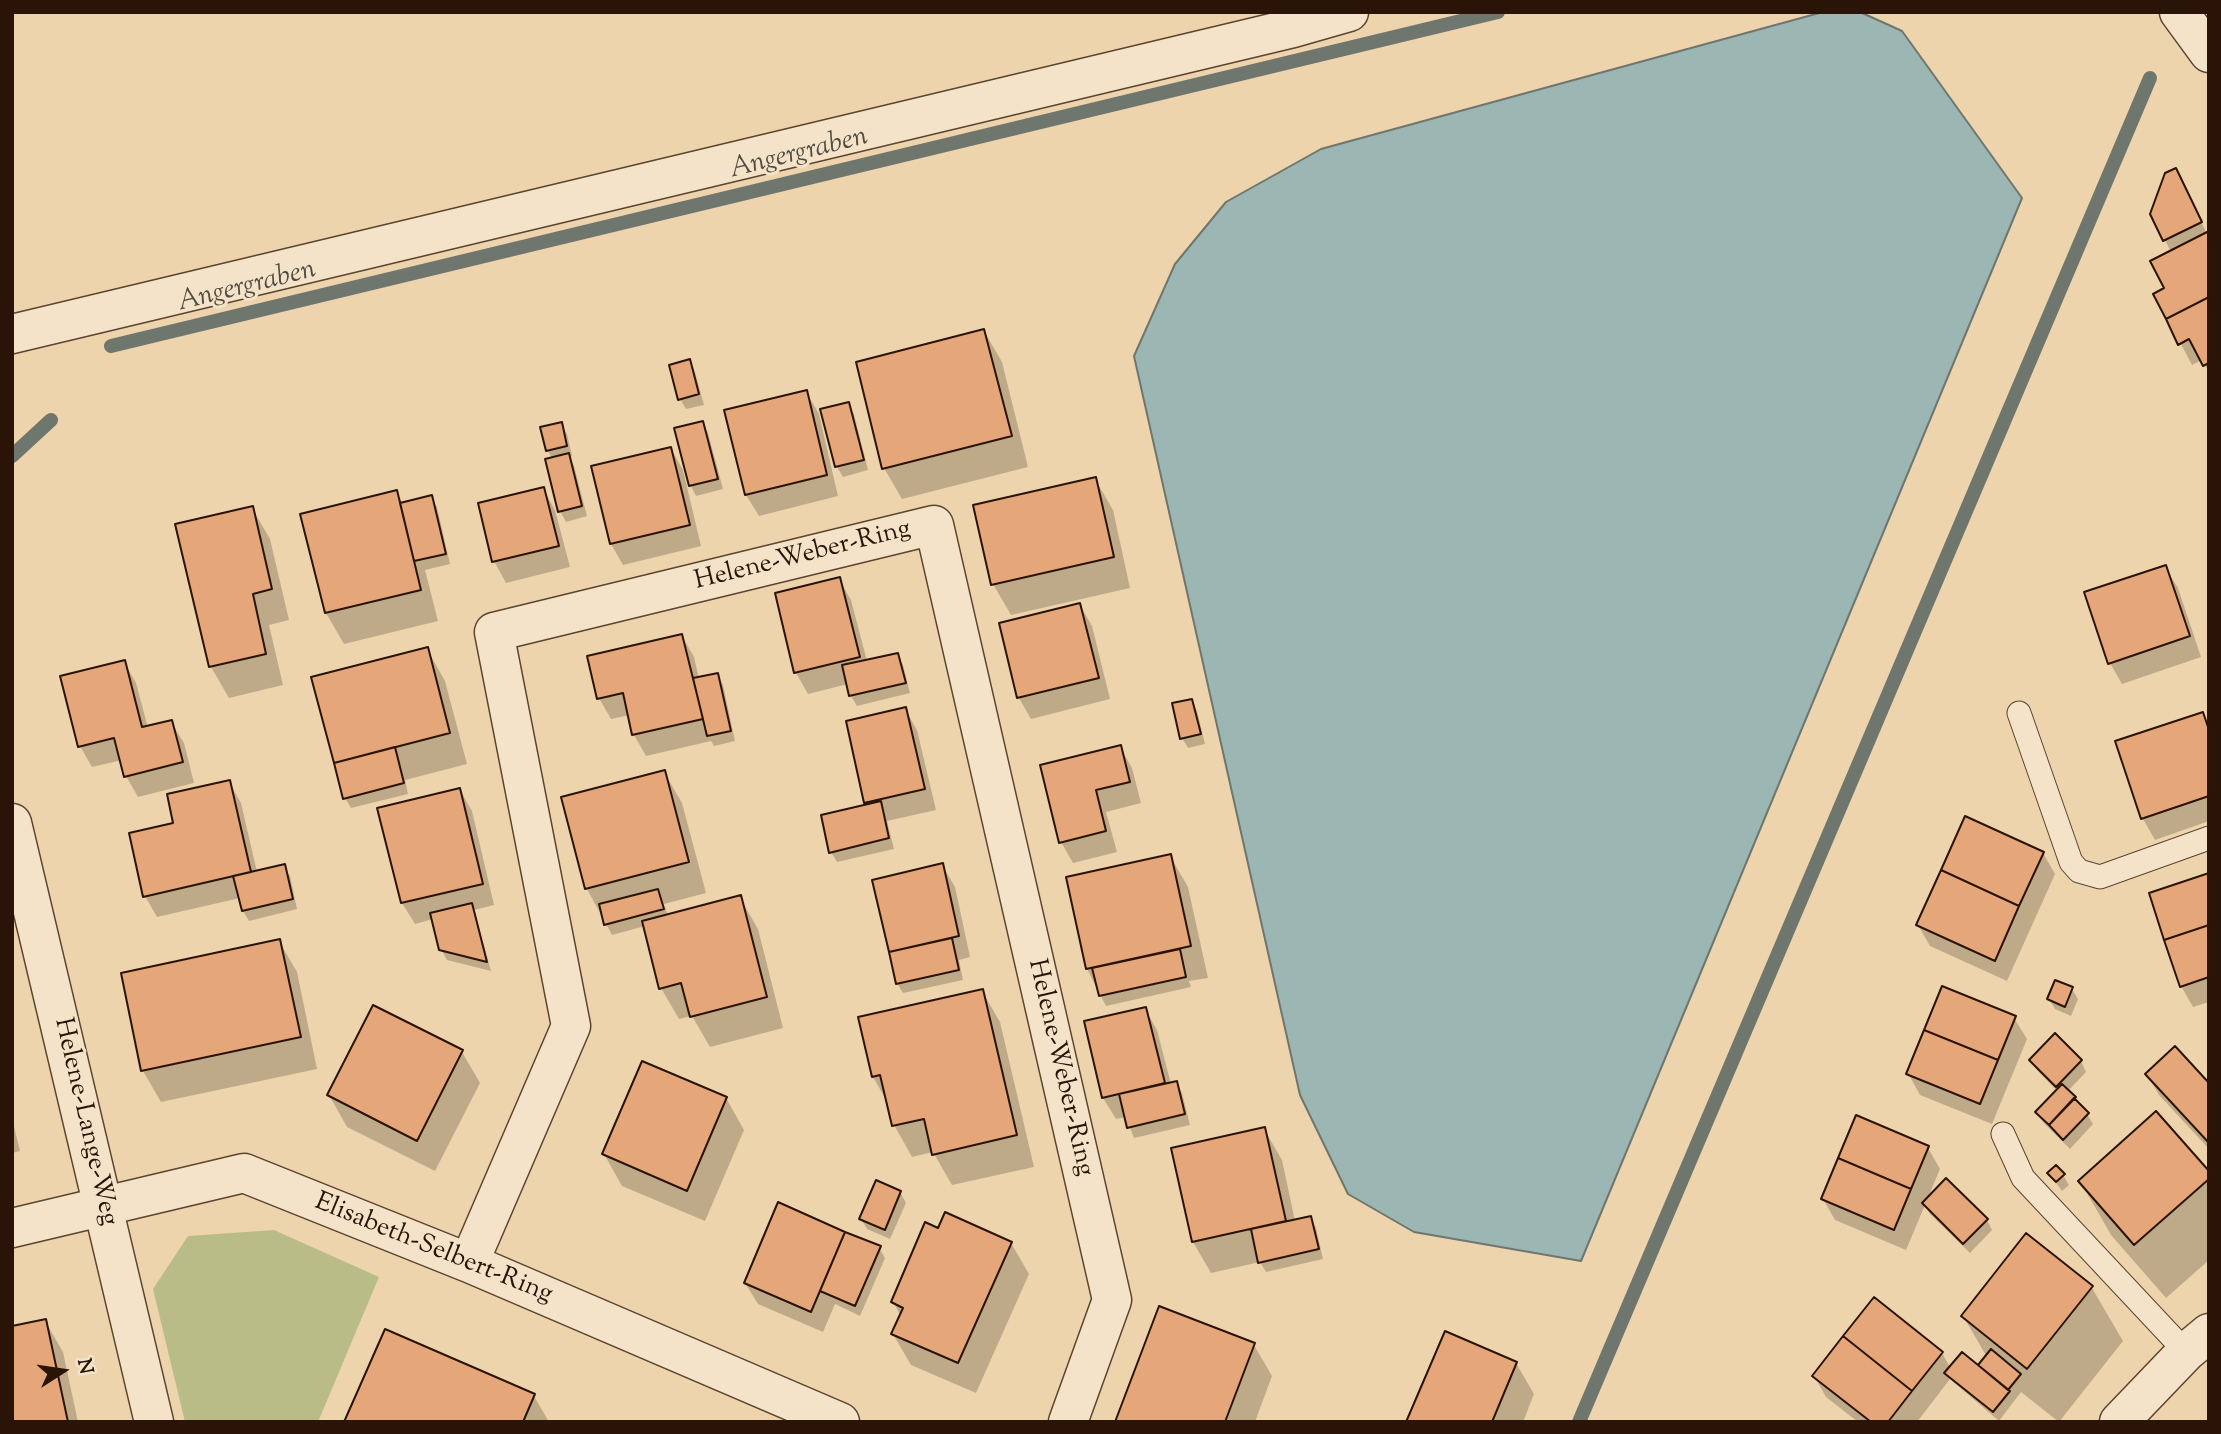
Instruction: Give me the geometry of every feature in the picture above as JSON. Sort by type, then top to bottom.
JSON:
[{"type":"street","points":[[12,334],[1293,29],[1349,12]]},
{"type":"street","points":[[2179,12],[2209,53]]},
{"type":"street","name":"Helene-Weber-Ring","points":[[469,1263],[571,1026],[494,632],[934,525],[1112,1300],[1068,1422]]},
{"type":"street","name":"Helene-Lange-Weg","points":[[12,823],[105,1206],[154,1422]]},
{"type":"street","name":"Elisabeth-Selbert-Ring","points":[[12,1228],[244,1173],[469,1263],[794,1413],[840,1422]]},
{"type":"street","points":[[2119,1422],[2197,1343]]},
{"type":"lane","points":[[2019,713],[2071,862],[2079,871],[2100,877],[2209,838]]},
{"type":"lane","points":[[2003,1134],[2023,1178],[2197,1343]]},
{"type":"green space","points":[[274,1230],[379,1277],[318,1422],[185,1422],[153,1289],[188,1236]]},
{"type":"water","points":[[1823,12],[1860,12],[1902,31],[2022,198],[1581,1261],[1414,1232],[1348,1194],[1300,1095],[1134,356],[1175,264],[1226,202],[1321,149]]},
{"type":"building","points":[[2176,168],[2202,222],[2163,241],[2150,214],[2165,173]]},
{"type":"building","points":[[2209,231],[2209,297],[2166,319],[2153,294],[2164,288],[2150,261]]},
{"type":"building","points":[[2209,297],[2209,363],[2203,366],[2189,339],[2178,345],[2166,319]]},
{"type":"building","points":[[984,329],[1012,436],[882,469],[856,362]]},
{"type":"building","points":[[690,359],[699,394],[678,400],[669,365]]},
{"type":"building","points":[[807,390],[827,475],[745,495],[724,410]]},
{"type":"building","points":[[849,402],[864,460],[835,467],[820,409]]},
{"type":"building","points":[[703,421],[718,479],[689,486],[674,428]]},
{"type":"building","points":[[562,422],[567,446],[546,451],[540,427]]},
{"type":"building","points":[[671,447],[690,525],[610,544],[591,466]]},
{"type":"building","points":[[569,453],[582,506],[558,512],[545,459]]},
{"type":"building","points":[[1096,477],[1114,557],[991,585],[973,505]]},
{"type":"building","points":[[544,487],[559,546],[492,562],[478,503]]},
{"type":"building","points":[[397,490],[421,590],[325,613],[300,514]]},
{"type":"building","points":[[432,495],[446,554],[414,561],[400,503]]},
{"type":"building","points":[[253,506],[272,589],[253,594],[266,654],[209,667],[175,524]]},
{"type":"building","points":[[2166,565],[2190,636],[2108,664],[2084,592]]},
{"type":"building","points":[[840,577],[860,657],[794,673],[775,593]]},
{"type":"building","points":[[1080,603],[1099,678],[1017,698],[999,623]]},
{"type":"building","points":[[682,634],[703,719],[632,735],[623,693],[597,699],[587,656]]},
{"type":"building","points":[[428,647],[450,733],[334,763],[311,677]]},
{"type":"building","points":[[898,653],[906,683],[849,696],[842,665]]},
{"type":"building","points":[[125,660],[142,727],[172,720],[183,762],[124,777],[114,738],[78,747],[60,676]]},
{"type":"building","points":[[718,673],[731,731],[707,736],[693,678]]},
{"type":"building","points":[[1192,699],[1201,734],[1180,739],[1172,703]]},
{"type":"building","points":[[906,707],[925,789],[864,803],[846,721]]},
{"type":"building","points":[[2203,712],[2209,730],[2209,796],[2141,819],[2115,741]]},
{"type":"building","points":[[1121,745],[1130,782],[1096,790],[1106,831],[1059,843],[1040,765]]},
{"type":"building","points":[[395,747],[404,783],[343,799],[334,763]]},
{"type":"building","points":[[665,770],[689,862],[585,889],[561,797]]},
{"type":"building","points":[[230,780],[251,872],[143,897],[129,833],[173,823],[167,794]]},
{"type":"building","points":[[460,788],[483,884],[401,903],[377,808]]},
{"type":"building","points":[[881,801],[889,838],[829,853],[821,815]]},
{"type":"building","points":[[1965,816],[2044,852],[2019,906],[1941,870]]},
{"type":"building","points":[[1171,854],[1191,946],[1086,969],[1066,877]]},
{"type":"building","points":[[943,863],[959,936],[889,952],[872,880]]},
{"type":"building","points":[[285,864],[293,899],[242,911],[233,876]]},
{"type":"building","points":[[1941,870],[2019,906],[1995,961],[1916,925]]},
{"type":"building","points":[[2209,873],[2209,925],[2164,940],[2149,893]]},
{"type":"building","points":[[658,889],[664,909],[604,925],[599,904]]},
{"type":"building","points":[[741,895],[767,997],[690,1017],[681,983],[659,989],[642,921]]},
{"type":"building","points":[[472,903],[487,962],[439,950],[430,913]]},
{"type":"building","points":[[2209,925],[2209,977],[2180,987],[2164,940]]},
{"type":"building","points":[[952,938],[959,970],[896,984],[889,952]]},
{"type":"building","points":[[280,939],[301,1037],[141,1071],[121,973]]},
{"type":"building","points":[[1180,949],[1186,977],[1099,996],[1092,968]]},
{"type":"building","points":[[2055,980],[2073,987],[2065,1007],[2047,999]]},
{"type":"building","points":[[1942,986],[2016,1016],[1998,1060],[1924,1030]]},
{"type":"building","points":[[983,989],[1017,1135],[932,1155],[924,1119],[892,1126],[880,1075],[872,1077],[858,1017]]},
{"type":"building","points":[[373,1005],[463,1050],[417,1141],[327,1095]]},
{"type":"building","points":[[1146,1007],[1165,1083],[1102,1098],[1084,1021]]},
{"type":"building","points":[[1924,1030],[1998,1060],[1980,1104],[1906,1074]]},
{"type":"building","points":[[2055,1033],[2082,1060],[2056,1087],[2029,1060]]},
{"type":"building","points":[[2175,1046],[2209,1083],[2209,1143],[2145,1074]]},
{"type":"building","points":[[642,1061],[727,1097],[687,1191],[602,1154]]},
{"type":"building","points":[[1177,1081],[1185,1114],[1127,1128],[1119,1094]]},
{"type":"building","points":[[2062,1084],[2076,1097],[2049,1125],[2035,1112]]},
{"type":"building","points":[[2074,1098],[2089,1113],[2063,1140],[2049,1125]]},
{"type":"building","points":[[2156,1111],[2209,1171],[2209,1179],[2134,1245],[2078,1181]]},
{"type":"building","points":[[1856,1115],[1929,1146],[1911,1189],[1838,1158]]},
{"type":"building","points":[[1265,1127],[1286,1221],[1192,1242],[1171,1148]]},
{"type":"building","points":[[1838,1158],[1911,1189],[1894,1230],[1821,1199]]},
{"type":"building","points":[[2056,1165],[2065,1174],[2056,1182],[2047,1173]]},
{"type":"building","points":[[1946,1178],[1988,1219],[1963,1244],[1922,1203]]},
{"type":"building","points":[[876,1180],[901,1191],[885,1230],[859,1219]]},
{"type":"building","points":[[778,1202],[845,1232],[811,1312],[744,1283]]},
{"type":"building","points":[[945,1212],[1012,1242],[958,1363],[891,1334],[903,1308],[891,1302],[925,1222],[938,1228]]},
{"type":"building","points":[[1311,1216],[1319,1249],[1258,1263],[1251,1229]]},
{"type":"building","points":[[845,1232],[881,1246],[855,1306],[820,1291]]},
{"type":"building","points":[[2026,1233],[2093,1286],[2027,1369],[1961,1316]]},
{"type":"building","points":[[1874,1297],[1943,1352],[1912,1391],[1843,1336]]},
{"type":"building","points":[[1159,1306],[1255,1343],[1225,1422],[1115,1422]]},
{"type":"building","points":[[46,1319],[68,1422],[12,1422],[12,1326]]},
{"type":"building","points":[[385,1329],[535,1394],[523,1422],[344,1422]]},
{"type":"building","points":[[1445,1331],[1517,1362],[1492,1422],[1406,1422]]},
{"type":"building","points":[[1843,1336],[1912,1391],[1888,1422],[1871,1422],[1812,1376]]},
{"type":"building","points":[[1991,1349],[2021,1374],[2008,1390],[1978,1365]]},
{"type":"building","points":[[1962,1352],[2010,1391],[1993,1412],[1944,1373]]},
{"type":"waterway","name":"Angergraben","points":[[111,346],[1498,12]]},
{"type":"waterway","points":[[1579,1422],[2150,78]]},
{"type":"waterway","name":"Angergraben","points":[[12,456],[51,420]]}]
